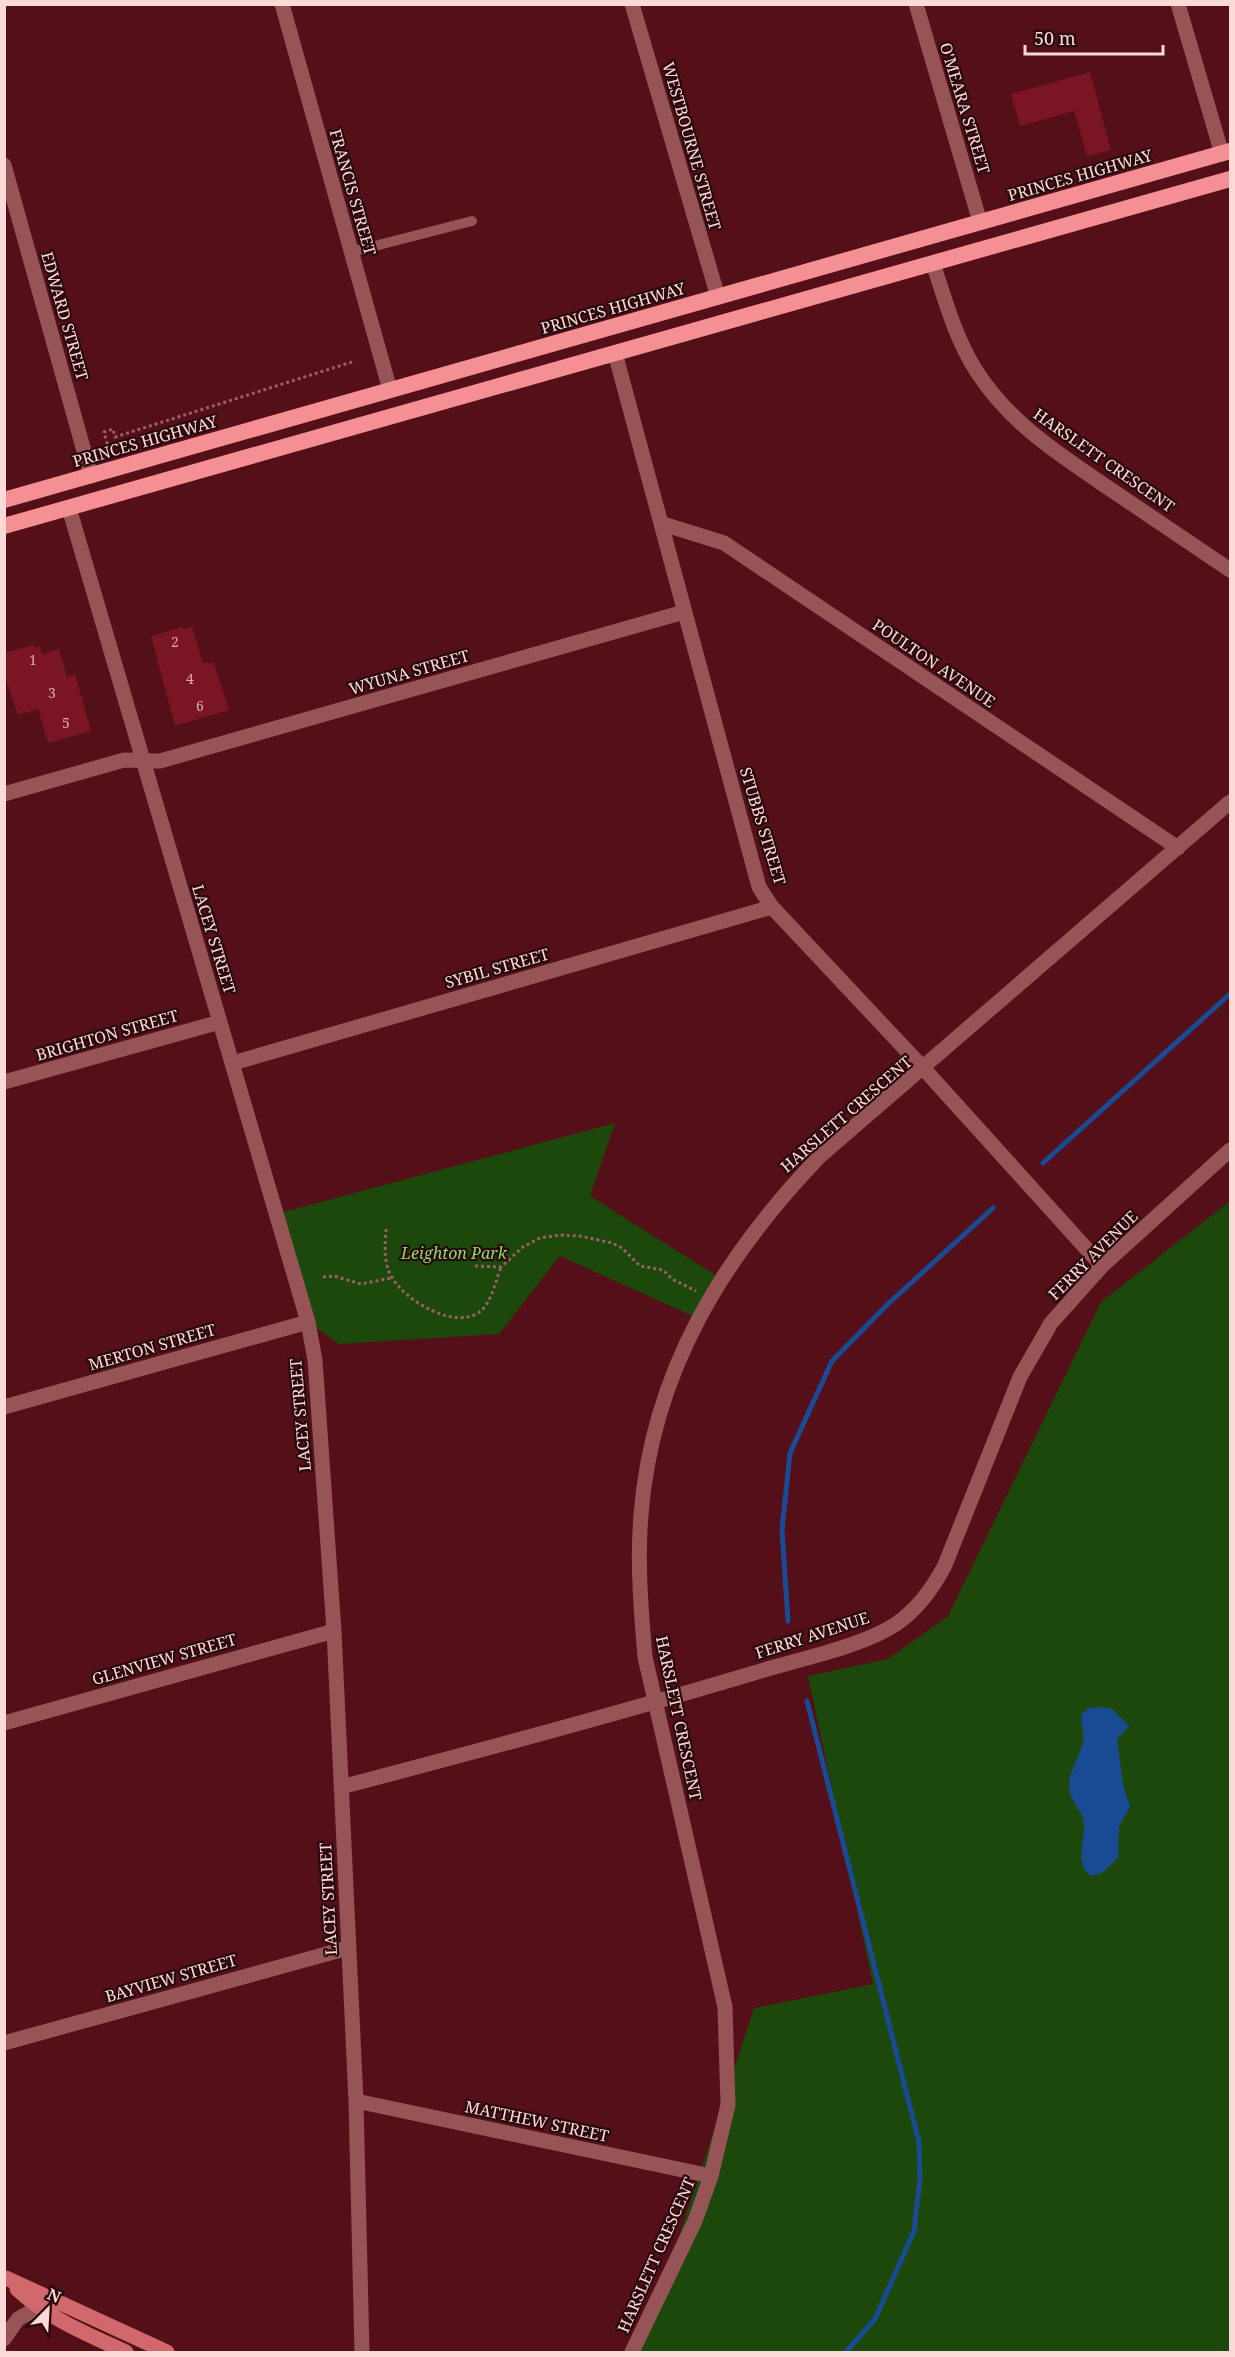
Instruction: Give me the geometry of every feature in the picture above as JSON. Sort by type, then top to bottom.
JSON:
[{"type":"highway","name":"PRINCES HIGHWAY","points":[[4,500],[1226,152]]},
{"type":"highway","points":[[4,526],[1230,179]]},
{"type":"main road","points":[[5,2278],[37,2308],[63,2324],[126,2352]]},
{"type":"main road","points":[[5,2278],[167,2352]]},
{"type":"street","name":"FRANCIS STREET","points":[[282,4],[390,390]]},
{"type":"street","name":"WESTBOURNE STREET","points":[[632,4],[718,297]]},
{"type":"street","name":"O'MEARA STREET","points":[[916,4],[980,222]]},
{"type":"street","points":[[1178,4],[1226,152]]},
{"type":"street","name":"EDWARD STREET","points":[[4,165],[91,476]]},
{"type":"street","name":"HARSLETT CRESCENT","points":[[933,263],[958,334],[976,371],[997,400],[1025,428],[1061,456],[1230,570]]},
{"type":"street","name":"STUBBS STREET","points":[[615,352],[759,887],[772,907],[924,1069],[1102,1266]]},
{"type":"street","name":"LACEY STREET","points":[[69,508],[308,1322],[319,1401],[334,1631],[356,2102],[362,2352]]},
{"type":"street","name":"POULTON AVENUE","points":[[663,524],[724,543],[1178,848]]},
{"type":"street","name":"WYUNA STREET","points":[[4,794],[124,760],[160,761],[684,612]]},
{"type":"street","name":"HARSLETT CRESCENT","points":[[632,2352],[695,2221],[711,2176],[728,2104],[725,2007],[645,1657],[641,1608],[640,1516],[648,1467],[667,1395],[683,1347],[708,1297],[736,1255],[786,1191],[820,1156],[924,1069],[1230,802]]},
{"type":"street","name":"SYBIL STREET","points":[[233,1064],[772,907]]},
{"type":"street","name":"BRIGHTON STREET","points":[[4,1082],[220,1022]]},
{"type":"street","name":"FERRY AVENUE","points":[[341,1787],[655,1703],[870,1636],[895,1624],[915,1608],[934,1586],[945,1565],[1020,1377],[1035,1346],[1051,1323],[1102,1266],[1230,1150]]},
{"type":"street","name":"MERTON STREET","points":[[4,1407],[308,1322]]},
{"type":"street","name":"GLENVIEW STREET","points":[[4,1723],[334,1631]]},
{"type":"street","name":"BAYVIEW STREET","points":[[4,2043],[348,1948]]},
{"type":"street","name":"MATTHEW STREET","points":[[356,2102],[711,2176]]},
{"type":"street","points":[[4,2339],[18,2319],[37,2308]]},
{"type":"lane","points":[[351,252],[472,221]]},
{"type":"path","points":[[110,450],[104,432],[113,429],[115,436],[355,361]]},
{"type":"path","points":[[386,1229],[386,1261],[391,1278],[408,1297],[441,1314],[458,1317],[473,1315],[482,1310],[501,1267],[523,1247],[540,1238],[580,1236],[622,1248],[640,1266],[663,1270],[672,1279],[708,1297]]},
{"type":"path","points":[[475,1266],[501,1267]]},
{"type":"path","points":[[323,1277],[334,1276],[361,1284],[391,1278]]},
{"type":"green space","name":"Leighton Park","points":[[615,1123],[590,1196],[720,1278],[697,1318],[560,1256],[499,1334],[339,1344],[308,1322],[276,1214]]},
{"type":"green space","points":[[1230,1201],[1230,2352],[641,2352],[754,2008],[873,1984],[808,1676],[888,1659],[948,1616],[1101,1302]]},
{"type":"water","points":[[1088,1708],[1111,1708],[1129,1726],[1117,1739],[1123,1784],[1130,1807],[1119,1827],[1118,1858],[1102,1873],[1091,1876],[1083,1866],[1082,1859],[1083,1819],[1071,1797],[1069,1786],[1083,1742],[1081,1715]]},
{"type":"building","points":[[1090,72],[1111,150],[1087,156],[1074,111],[1020,126],[1011,94]]},
{"type":"building","points":[[183,627],[184,629],[192,627],[203,663],[214,663],[229,710],[175,726],[151,636]]},
{"type":"building","points":[[34,645],[35,648],[40,646],[42,654],[59,649],[67,677],[75,674],[91,731],[48,743],[38,709],[18,715],[4,674],[4,653]]},
{"type":"waterway","points":[[1043,1163],[1230,994]]},
{"type":"waterway","points":[[788,1621],[782,1530],[790,1453],[832,1361],[888,1304],[993,1208]]},
{"type":"waterway","points":[[807,1701],[919,2142],[920,2178],[914,2231],[875,2319],[846,2352]]}]
